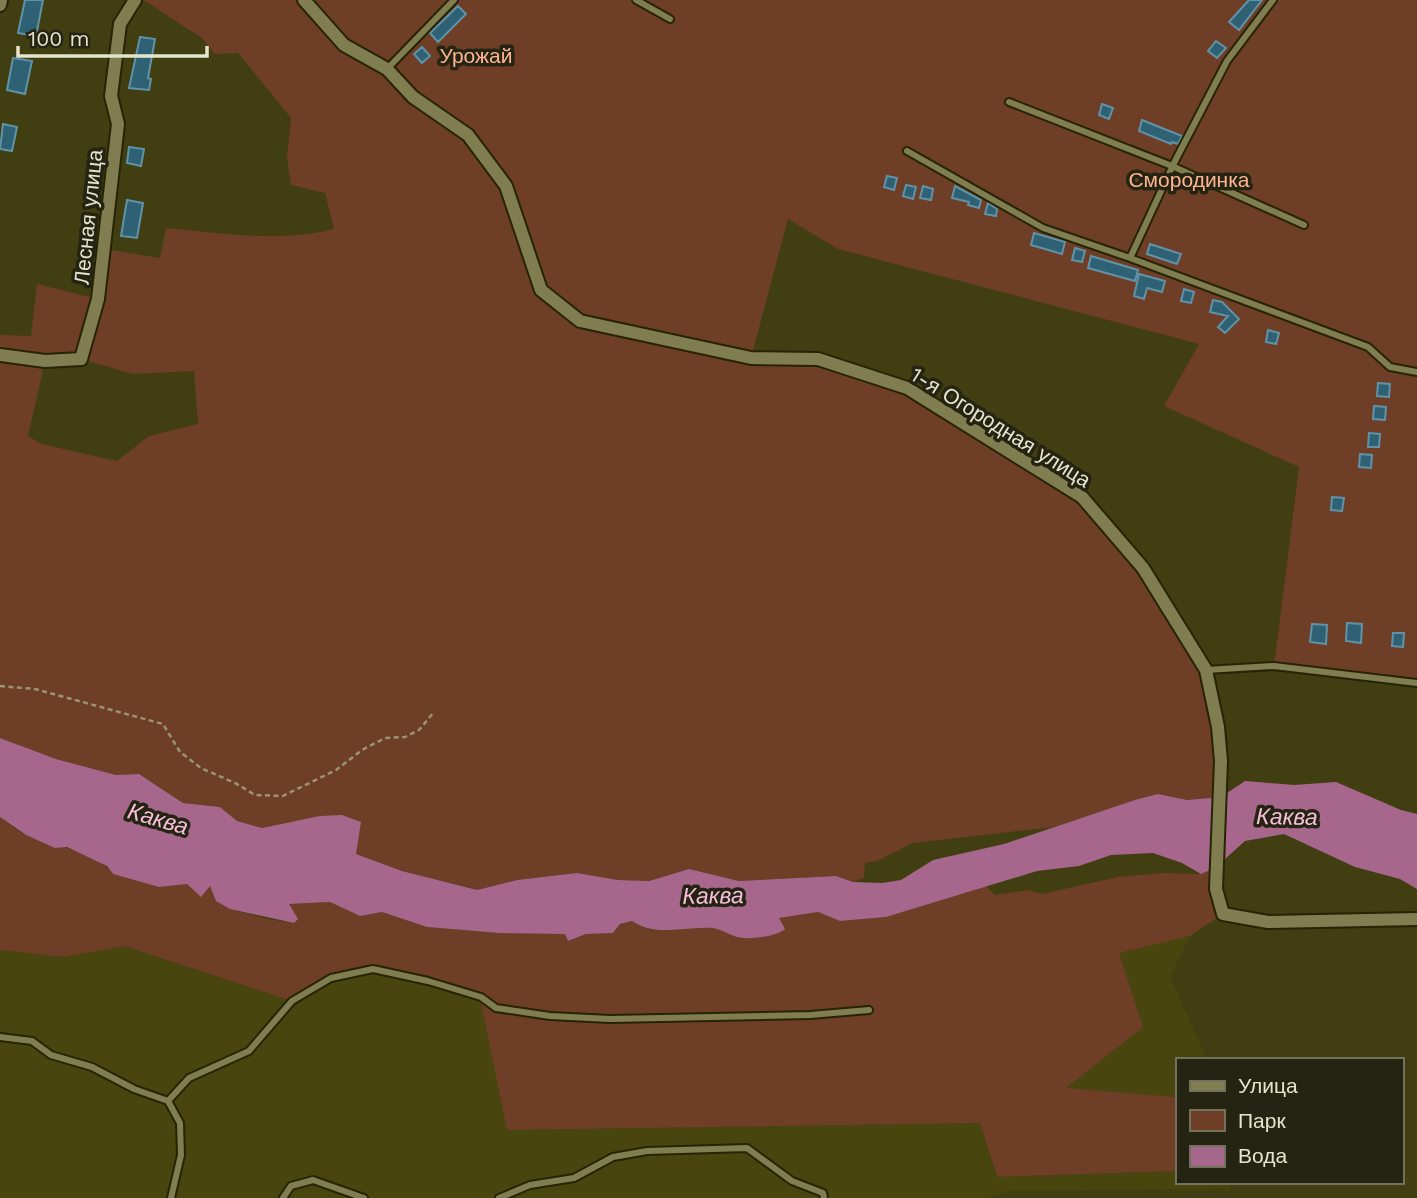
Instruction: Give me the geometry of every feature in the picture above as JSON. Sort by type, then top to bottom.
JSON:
[{"type":"street","name":"Лесная улица","points":[[0,355],[45,361],[81,359],[98,299],[118,124],[111,96],[120,24],[135,0]]},
{"type":"street","name":"1-я Огородная улица","points":[[304,0],[344,45],[387,69],[413,97],[468,135],[506,186],[541,290],[580,321],[751,358],[818,359],[906,388],[1082,497],[1143,568],[1206,670],[1218,727],[1221,761],[1216,889],[1223,915],[1268,922],[1417,919]]},
{"type":"lane","points":[[387,69],[454,0]]},
{"type":"lane","points":[[635,0],[670,19]]},
{"type":"lane","points":[[1130,258],[1172,166],[1227,61],[1273,0]]},
{"type":"lane","points":[[1009,102],[1172,166],[1304,225]]},
{"type":"lane","points":[[907,151],[1043,228],[1368,347],[1390,367],[1417,372]]},
{"type":"lane","points":[[1206,670],[1274,666],[1417,683]]},
{"type":"lane","points":[[168,1101],[189,1078],[249,1051],[292,1001],[331,978],[373,969],[428,981],[481,997],[496,1008],[550,1016],[610,1019],[810,1015],[869,1010]]},
{"type":"lane","points":[[0,1037],[32,1041],[51,1055],[92,1067],[134,1089],[168,1101],[180,1123],[181,1155],[171,1198]]},
{"type":"lane","points":[[499,1198],[503,1194],[530,1185],[574,1178],[613,1157],[646,1151],[747,1148],[792,1181],[823,1193],[824,1198]]},
{"type":"lane","points":[[283,1198],[291,1186],[313,1180],[364,1198]]},
{"type":"path","points":[[0,686],[35,689],[163,724],[180,752],[201,768],[237,783],[255,795],[283,796],[336,770],[362,750],[385,738],[405,737],[419,730],[434,712]]},
{"type":"shaded area","points":[[1190,936],[1170,976],[1206,1058],[1176,1058],[1176,1097],[1065,1089],[1142,1027],[1119,953]]},
{"type":"shaded area","points":[[124,946],[292,1001],[331,978],[373,969],[481,997],[507,1130],[980,1123],[997,1177],[1176,1171],[1176,1184],[1229,1184],[1230,1189],[1008,1191],[988,1198],[0,1198],[0,950],[64,957]]},
{"type":"green space","points":[[144,0],[1417,0],[1417,683],[1274,666],[1299,467],[1164,406],[1199,344],[838,249],[788,219],[751,358],[818,359],[907,388],[1082,497],[1143,568],[1206,670],[1221,797],[1187,800],[1158,794],[1053,827],[913,843],[877,861],[865,863],[864,878],[853,882],[836,876],[739,881],[689,869],[649,881],[618,880],[577,873],[517,880],[477,890],[402,871],[356,854],[290,822],[263,828],[237,821],[220,807],[183,803],[139,774],[116,775],[56,759],[0,738],[0,335],[31,336],[37,284],[98,299],[104,249],[160,258],[166,228],[272,236],[334,229],[325,193],[291,185],[287,157],[291,118],[238,53],[215,54],[203,39]],"holes":[[[81,359],[133,374],[194,371],[198,424],[149,436],[117,461],[41,444],[28,436],[45,361]]]},
{"type":"green space","points":[[0,817],[28,836],[74,850],[96,860],[113,874],[159,887],[187,884],[210,886],[230,909],[294,923],[289,904],[330,902],[360,916],[382,912],[427,927],[499,933],[565,934],[568,941],[586,934],[613,933],[620,924],[632,921],[643,927],[663,931],[715,928],[742,939],[778,918],[818,912],[840,921],[886,917],[986,886],[995,895],[1027,890],[1042,894],[1118,877],[1162,873],[1201,874],[1215,868],[1223,914],[1190,936],[1119,953],[1143,1027],[1066,1088],[1176,1097],[1176,1171],[997,1177],[980,1123],[507,1130],[480,997],[373,969],[331,978],[292,1001],[124,946],[64,957],[0,950]]},
{"type":"water","name":"Каква","points":[[0,738],[56,759],[116,775],[139,774],[183,803],[220,807],[237,821],[262,828],[320,816],[342,815],[361,822],[356,854],[402,871],[477,890],[517,880],[577,873],[618,880],[649,881],[689,869],[739,881],[836,876],[853,882],[882,883],[901,880],[933,860],[1004,844],[1135,800],[1158,794],[1187,800],[1221,797],[1245,781],[1294,785],[1336,782],[1401,810],[1417,814],[1417,889],[1400,879],[1355,867],[1284,834],[1245,841],[1215,868],[1201,874],[1182,863],[1153,853],[1111,855],[1079,866],[1037,871],[886,917],[840,921],[818,912],[779,918],[785,929],[754,938],[739,938],[712,928],[651,929],[632,921],[620,924],[613,933],[586,934],[568,941],[565,934],[499,933],[427,927],[382,912],[360,916],[330,902],[289,904],[298,919],[294,923],[230,909],[216,901],[210,886],[201,897],[187,884],[159,887],[113,874],[107,866],[67,847],[55,848],[26,835],[0,817]]},
{"type":"building","points":[[25,0],[43,0],[36,36],[18,33]]},
{"type":"building","points":[[1249,0],[1262,0],[1239,30],[1229,22]]},
{"type":"building","points":[[458,6],[466,14],[438,42],[430,33]]},
{"type":"building","points":[[140,37],[155,39],[148,78],[151,79],[149,90],[129,88]]},
{"type":"building","points":[[1216,41],[1226,48],[1217,58],[1208,51]]},
{"type":"building","points":[[422,47],[430,56],[422,63],[414,54]]},
{"type":"building","points":[[13,58],[32,61],[25,94],[7,90]]},
{"type":"building","points":[[1102,104],[1113,108],[1109,119],[1099,115]]},
{"type":"building","points":[[1142,120],[1182,136],[1178,144],[1171,144],[1139,131]]},
{"type":"building","points":[[3,124],[17,127],[12,151],[0,149]]},
{"type":"building","points":[[129,147],[144,149],[141,166],[127,163]]},
{"type":"building","points":[[887,176],[897,178],[894,190],[884,187]]},
{"type":"building","points":[[906,185],[916,187],[913,199],[903,196]]},
{"type":"building","points":[[923,186],[933,189],[931,200],[920,198]]},
{"type":"building","points":[[955,186],[981,200],[979,208],[968,205],[969,202],[952,198]]},
{"type":"building","points":[[127,200],[143,203],[137,238],[121,236]]},
{"type":"building","points":[[988,203],[997,209],[996,216],[985,214]]},
{"type":"building","points":[[1034,233],[1065,242],[1062,254],[1031,245]]},
{"type":"building","points":[[1150,244],[1181,254],[1177,264],[1147,254]]},
{"type":"building","points":[[1075,248],[1085,251],[1082,262],[1072,260]]},
{"type":"building","points":[[1091,256],[1138,270],[1135,281],[1088,268]]},
{"type":"building","points":[[1139,274],[1165,281],[1162,292],[1147,288],[1144,299],[1134,296]]},
{"type":"building","points":[[1184,289],[1194,292],[1191,303],[1181,301]]},
{"type":"building","points":[[1213,300],[1222,302],[1239,319],[1225,333],[1218,327],[1228,316],[1210,312]]},
{"type":"building","points":[[1268,330],[1279,333],[1276,344],[1266,342]]},
{"type":"building","points":[[1378,383],[1390,384],[1389,397],[1377,396]]},
{"type":"building","points":[[1374,406],[1386,407],[1385,420],[1373,419]]},
{"type":"building","points":[[1369,433],[1380,434],[1379,447],[1368,447]]},
{"type":"building","points":[[1360,454],[1372,455],[1371,468],[1359,467]]},
{"type":"building","points":[[1332,497],[1344,498],[1342,511],[1331,510]]},
{"type":"building","points":[[1347,623],[1362,624],[1361,643],[1346,641]]},
{"type":"building","points":[[1312,624],[1327,625],[1326,644],[1310,642]]},
{"type":"building","points":[[1393,633],[1404,633],[1403,647],[1392,646]]},
{"type":"park label","name":"Урожай","points":[[476,55]]},
{"type":"park label","name":"Смородинка","points":[[1189,179]]}]
